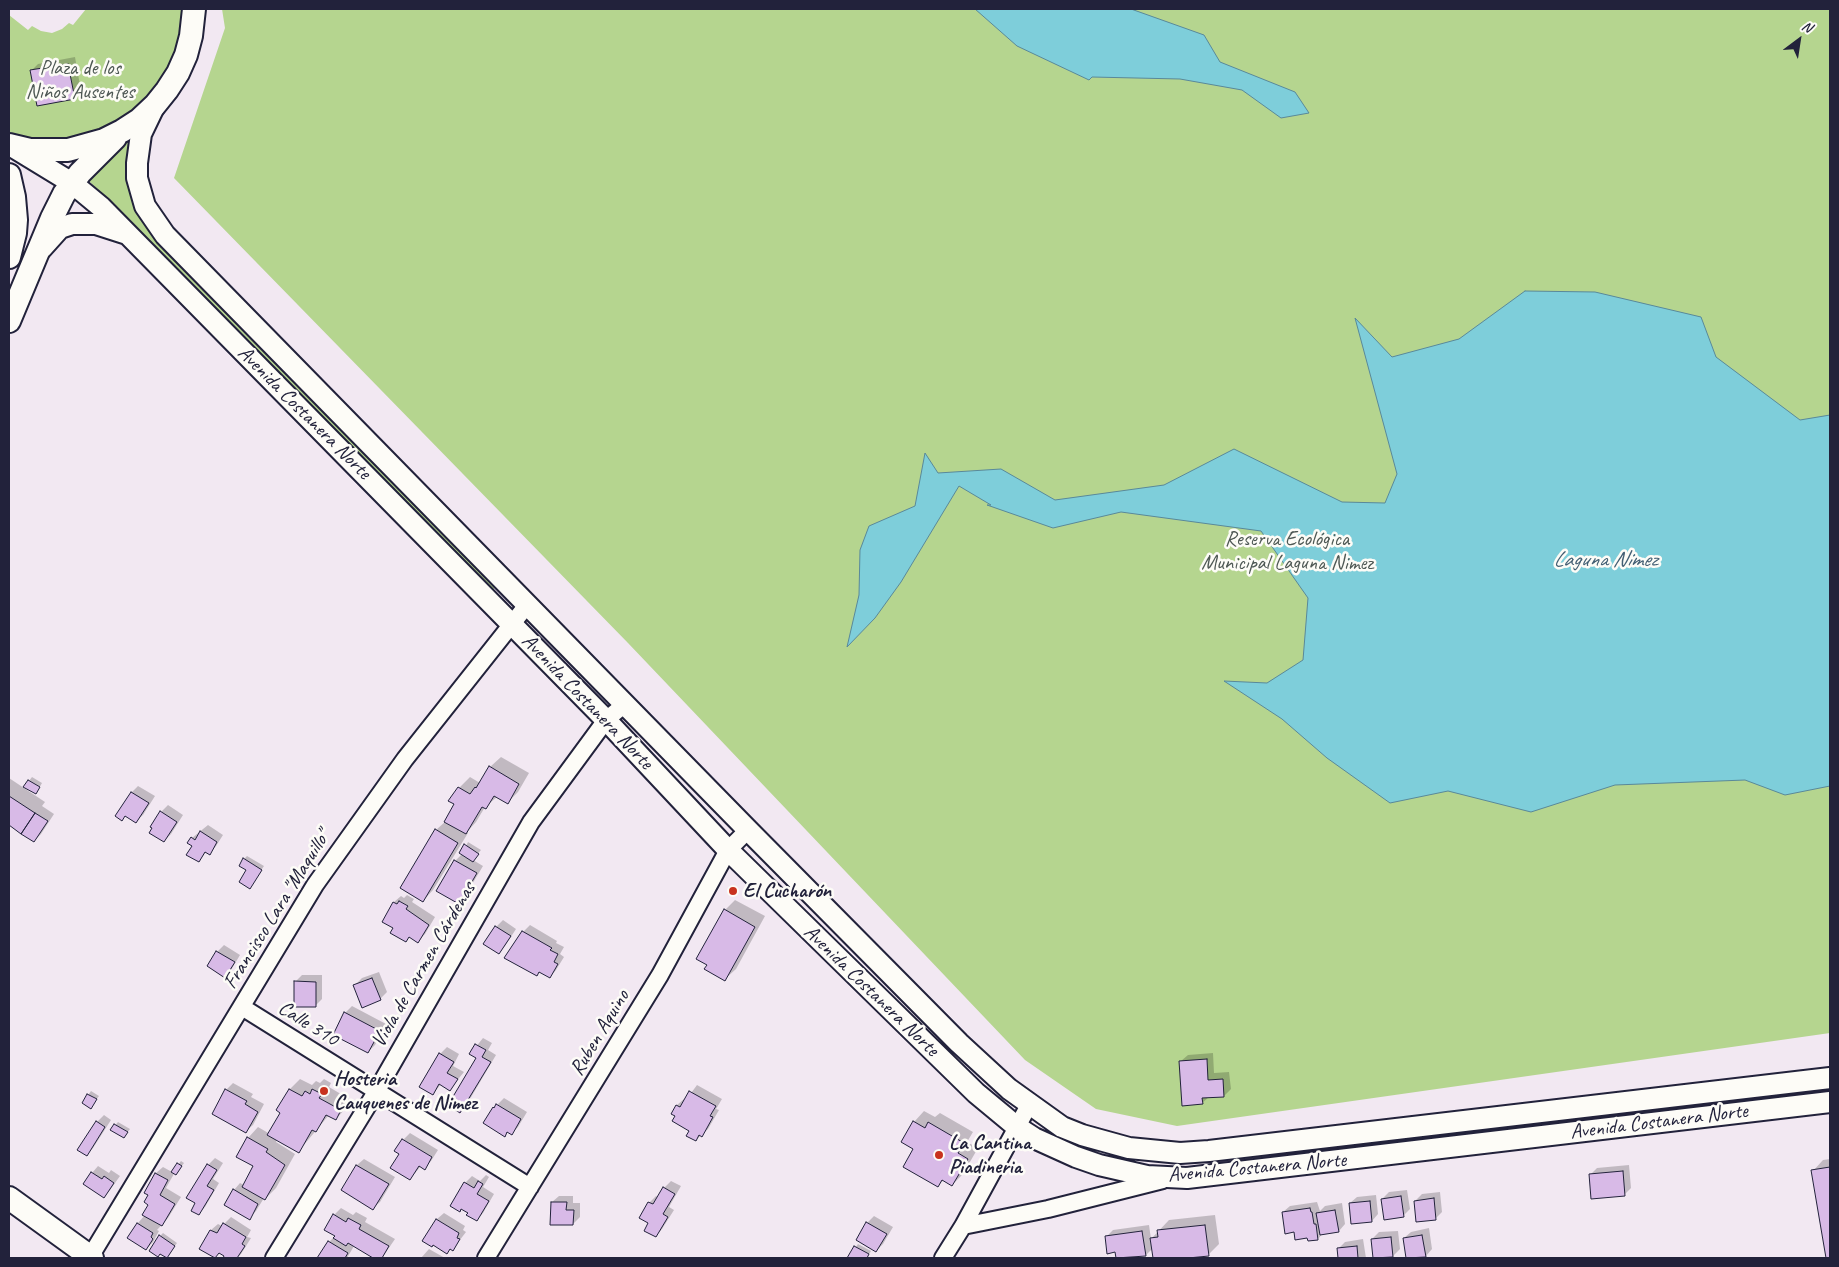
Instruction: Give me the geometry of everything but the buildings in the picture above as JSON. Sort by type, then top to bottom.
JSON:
[{"type":"main road","points":[[9,321],[58,205],[72,183],[122,132],[139,120],[168,90],[186,55],[191,36],[194,9]]},
{"type":"main road","points":[[10,146],[40,150],[68,150],[104,140],[122,132]]},
{"type":"main road","points":[[9,175],[14,197],[16,220],[9,257]]},
{"type":"main road","points":[[9,1198],[91,1258]]},
{"type":"street","name":"Avenida Costanera Norte","points":[[155,105],[141,134],[136,163],[140,192],[158,226],[527,605],[975,1059],[1029,1105],[1062,1126],[1096,1140],[1128,1148],[1180,1153],[1209,1152],[1830,1078]]},
{"type":"street","name":"Avenida Costanera Norte","points":[[10,146],[72,183],[96,202],[606,720],[728,850],[963,1081],[1016,1127],[1054,1148],[1091,1162],[1147,1176],[1170,1178],[1215,1175],[1830,1102]]},
{"type":"street","points":[[37,254],[55,232],[72,224],[96,224],[129,234]]},
{"type":"street","name":"Francisco Lara \"Maquillo\"","points":[[91,1258],[315,885],[405,759],[527,605]]},
{"type":"street","name":"Viola de Carmen Cárdenas","points":[[274,1258],[376,1092],[531,822],[606,720],[625,704]]},
{"type":"street","name":"Ruben Aquino","points":[[486,1258],[660,975],[728,850],[748,830]]},
{"type":"street","name":"Calle 310","points":[[242,1007],[530,1187]]},
{"type":"street","points":[[943,1258],[963,1226],[1029,1105]]},
{"type":"street","points":[[963,1226],[1048,1209],[1170,1178]]},
{"type":"green space","name":"Plaza de los Niños Ausentes","points":[[86,9],[184,9],[176,50],[162,79],[151,94],[135,109],[102,130],[71,139],[40,141],[9,135],[9,15],[28,30],[32,26],[41,31],[52,33],[62,29],[69,23],[73,25]]},
{"type":"green space","name":"Reserva Ecológica Municipal Laguna Nimez","points":[[222,9],[1830,9],[1830,1033],[1177,1126],[1096,1109],[1025,1060],[628,643],[174,178],[225,28]]},
{"type":"green space","points":[[132,135],[134,194],[495,586],[494,589],[488,588],[88,180]]},
{"type":"water","points":[[975,9],[1131,9],[1204,35],[1220,62],[1295,92],[1309,113],[1281,118],[1242,90],[1180,79],[1092,77],[1089,80],[1017,46]]},
{"type":"water","name":"Laguna Nimez","points":[[1525,291],[1595,292],[1701,317],[1716,357],[1800,420],[1830,415],[1830,786],[1785,795],[1745,780],[1615,785],[1531,812],[1448,791],[1390,803],[1327,758],[1282,719],[1224,681],[1267,683],[1303,660],[1308,598],[1261,531],[1121,512],[1053,528],[987,505],[991,505],[959,486],[901,582],[875,618],[847,647],[859,595],[860,550],[869,526],[915,506],[925,453],[938,473],[1001,469],[1055,500],[1164,485],[1234,449],[1342,502],[1385,503],[1397,474],[1355,318],[1392,357],[1459,339]]},
{"type":"place","name":"El Cucharón","points":[[733,891]]},
{"type":"place","name":"Hosteria Cauquenes de Nimez","points":[[324,1091]]},
{"type":"place","name":"La Cantina Piadineria","points":[[939,1155]]}]
